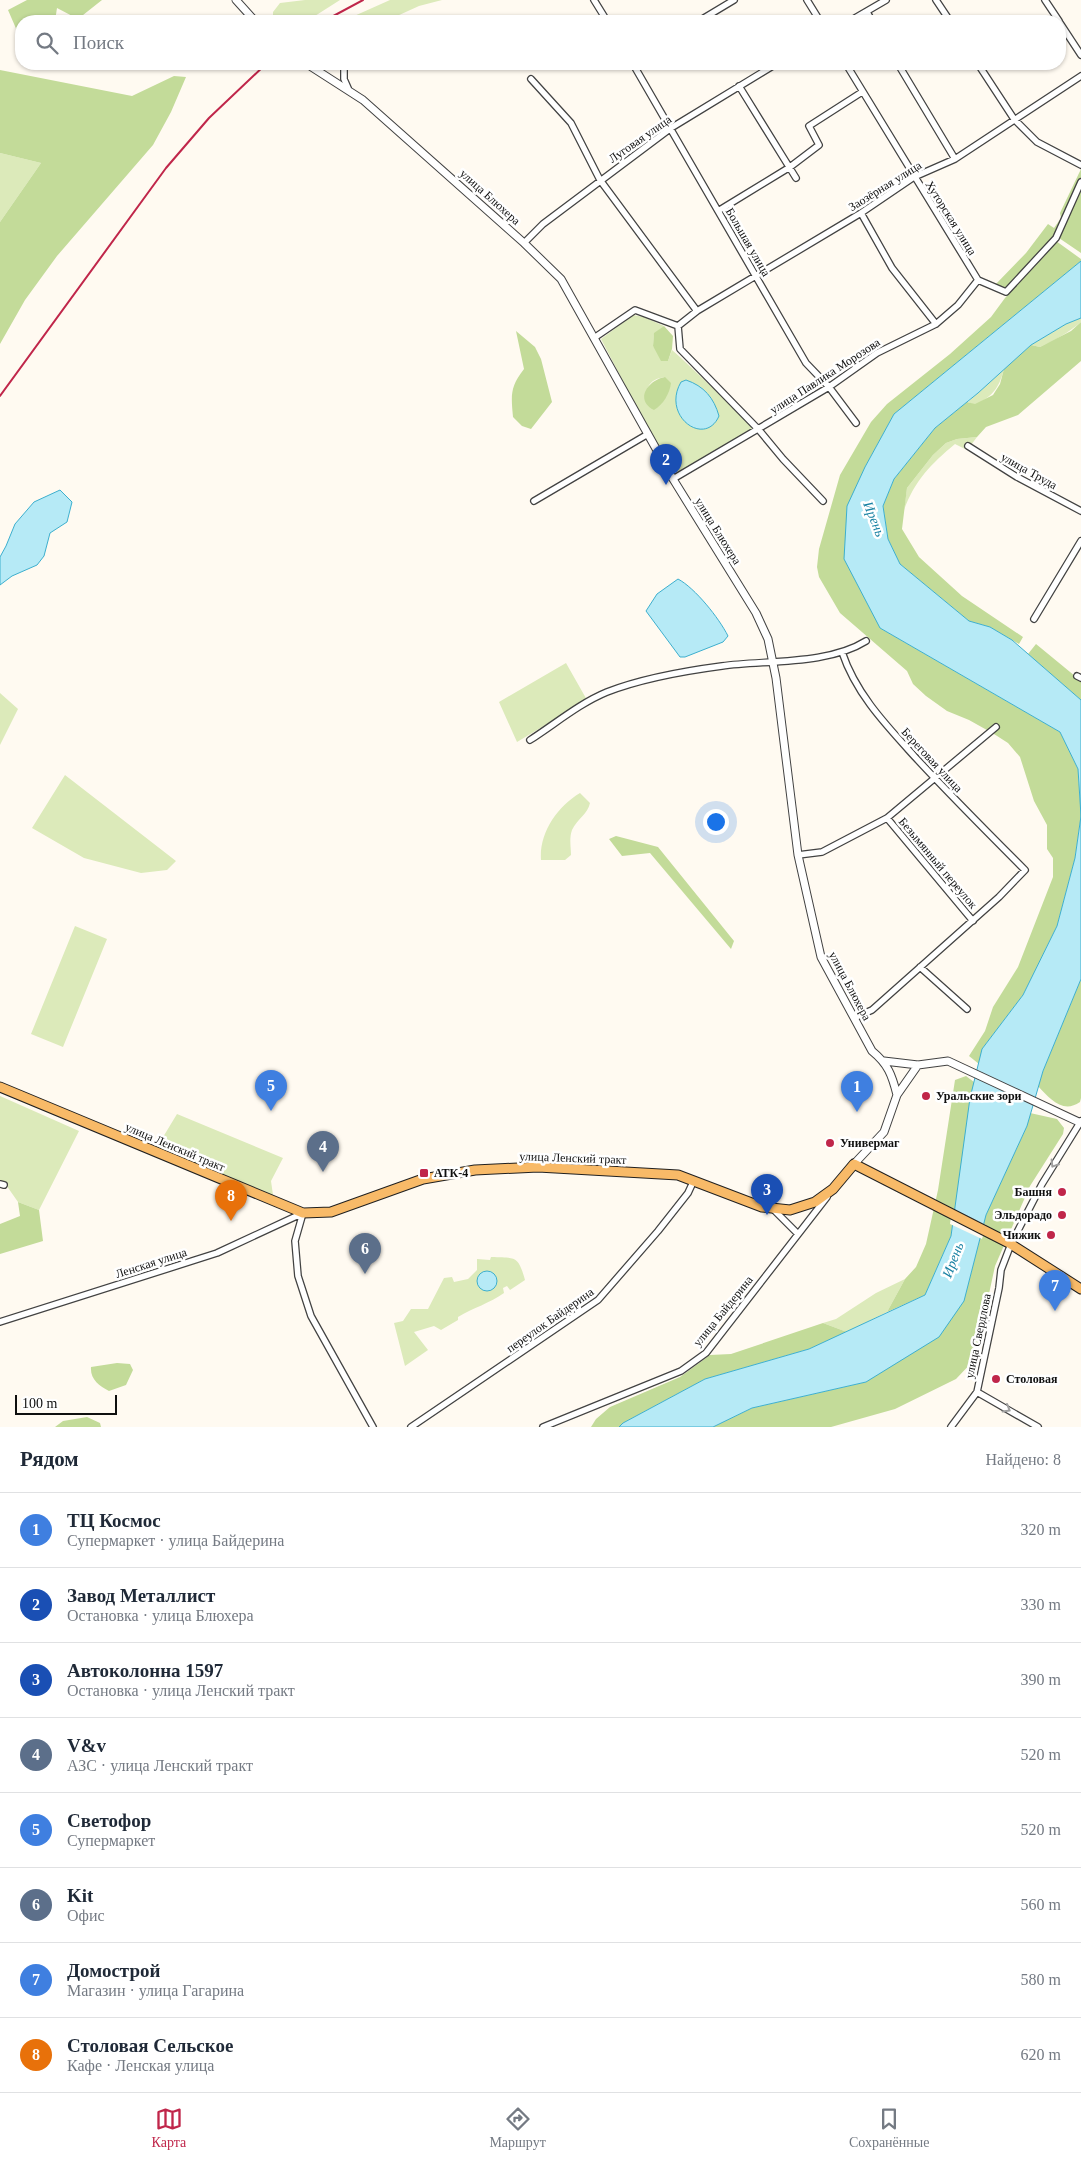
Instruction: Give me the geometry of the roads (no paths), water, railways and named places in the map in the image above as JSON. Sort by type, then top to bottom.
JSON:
[{"type":"main road","name":"улица Ленский тракт","points":[[0,1086],[304,1214],[331,1212],[423,1179],[475,1170],[538,1167],[678,1175],[762,1207],[790,1210],[815,1202],[833,1189],[854,1164]]},
{"type":"main road","points":[[854,1164],[1010,1244],[1081,1289]]},
{"type":"street","points":[[236,0],[250,15]]},
{"type":"street","points":[[594,0],[603,15]]},
{"type":"street","points":[[709,15],[734,0]]},
{"type":"street","points":[[807,0],[816,15]]},
{"type":"street","points":[[861,15],[886,0]]},
{"type":"street","points":[[936,0],[946,15]]},
{"type":"street","points":[[1045,0],[1055,15]]},
{"type":"street","points":[[1066,32],[1081,55]]},
{"type":"street","name":"улица Блюхера","points":[[321,70],[348,88],[561,278],[673,479],[756,613],[768,639],[773,664],[798,855],[821,957],[872,1051],[884,1061],[892,1077],[897,1095]]},
{"type":"street","points":[[344,70],[344,79],[348,88]]},
{"type":"street","name":"Большая улица","points":[[636,70],[806,363],[829,387],[856,423]]},
{"type":"street","name":"Луговая улица","points":[[524,243],[543,224],[671,128],[766,70]]},
{"type":"street","name":"Хуторская улица","points":[[849,70],[978,280]]},
{"type":"street","points":[[902,70],[955,159]]},
{"type":"street","points":[[982,70],[1014,119],[1037,142],[1081,165]]},
{"type":"street","name":"Заозёрная улица","points":[[678,326],[697,311],[861,212],[914,177],[955,159],[1081,76]]},
{"type":"street","points":[[531,79],[571,124],[600,180],[697,311]]},
{"type":"street","points":[[739,86],[796,178]]},
{"type":"street","points":[[718,211],[790,167],[819,145],[808,126],[862,92]]},
{"type":"street","points":[[978,280],[1006,292],[1056,238],[1081,182]]},
{"type":"street","points":[[861,212],[892,268],[936,324]]},
{"type":"street","name":"улица Павлика Морозова","points":[[673,479],[829,387],[877,353],[936,324],[958,305],[978,280]]},
{"type":"street","points":[[594,338],[635,310],[678,326],[680,349],[759,430],[783,459],[823,501]]},
{"type":"street","points":[[534,501],[648,434]]},
{"type":"street","name":"улица Труда","points":[[968,446],[1017,477],[1081,510]]},
{"type":"street","points":[[1034,619],[1081,541]]},
{"type":"street","points":[[530,740],[590,701],[608,692],[688,671],[750,663],[773,664],[842,652],[854,649],[866,641]]},
{"type":"street","name":"Береговая улица","points":[[842,652],[848,672],[876,715],[934,778],[1025,870]]},
{"type":"street","points":[[798,855],[822,852],[887,818],[996,727]]},
{"type":"street","name":"Безымянный переулок","points":[[887,818],[973,921]]},
{"type":"street","name":"Безымянный переулок","points":[[854,1018],[872,1010],[973,921],[1025,870]]},
{"type":"street","points":[[920,967],[967,1009]]},
{"type":"street","points":[[884,1061],[918,1065],[948,1061],[1081,1122],[1042,1184],[1010,1244]]},
{"type":"street","points":[[854,1164],[884,1132],[897,1095],[918,1065]]},
{"type":"street","name":"переулок Байдерина","points":[[411,1427],[598,1300],[658,1231],[688,1193],[694,1180]]},
{"type":"street","name":"улица Байдерина","points":[[543,1427],[682,1371],[706,1353],[833,1189]]},
{"type":"street","points":[[772,1208],[798,1234]]},
{"type":"street","points":[[304,1214],[295,1241],[298,1276],[311,1316],[373,1427]]},
{"type":"street","name":"Ленская улица","points":[[0,1322],[217,1253],[304,1214]]},
{"type":"street","name":"улица Свердлова","points":[[952,1427],[977,1392],[999,1288],[1001,1270],[1010,1244]]},
{"type":"street","points":[[977,1392],[1038,1427]]},
{"type":"water","name":"Ирень","points":[[1081,261],[1081,318],[1066,324],[1031,345],[978,393],[935,428],[894,479],[883,506],[888,539],[900,564],[969,621],[990,627],[1012,640],[1081,700],[1081,816],[1078,769],[1060,732],[880,628],[844,559],[847,506],[865,467],[894,414]]},
{"type":"water","points":[[686,380],[703,389],[711,398],[719,416],[713,425],[704,429],[696,428],[687,424],[681,416],[677,406],[676,395],[681,382]]},
{"type":"water","points":[[60,490],[72,502],[67,522],[50,533],[44,556],[37,565],[12,576],[0,585],[0,557],[15,524],[34,502]]},
{"type":"water","points":[[678,579],[692,589],[706,604],[728,636],[723,642],[685,657],[680,657],[646,611],[657,594]]},
{"type":"water","name":"Ирень","points":[[1081,816],[1081,979],[1043,1071],[1027,1126],[986,1215],[964,1301],[939,1337],[866,1382],[752,1408],[713,1427],[619,1427],[623,1423],[705,1379],[809,1349],[925,1295],[951,1236],[970,1098],[982,1049],[1023,995],[1057,926],[1075,858]]},
{"type":"water","points":[[487,1271],[494,1274],[497,1281],[494,1288],[487,1291],[480,1288],[477,1281],[480,1274]]},
{"type":"railway","points":[[335,15],[363,0]]},
{"type":"railway","points":[[0,396],[166,168],[209,118],[260,70]]},
{"type":"place","name":"Завод Металлист","points":[[666,485]]},
{"type":"place","name":"Уральские зори","points":[[926,1096]]},
{"type":"place","name":"Светофор","points":[[271,1111]]},
{"type":"place","name":"ТЦ Космос","points":[[857,1112]]},
{"type":"place","name":"Универмаг","points":[[830,1143]]},
{"type":"place","name":"V&v","points":[[323,1172]]},
{"type":"place","name":"АТК-4","points":[[424,1173]]},
{"type":"place","name":"Башня","points":[[1062,1192]]},
{"type":"place","name":"Автоколонна 1597","points":[[767,1215]]},
{"type":"place","name":"Эльдорадо","points":[[1062,1215]]},
{"type":"place","name":"Столовая Сельское","points":[[231,1221]]},
{"type":"place","name":"Чижик","points":[[1051,1235]]},
{"type":"place","name":"Kit","points":[[365,1274]]},
{"type":"place","name":"Домострой","points":[[1055,1311]]},
{"type":"place","name":"Столовая","points":[[996,1379]]}]
